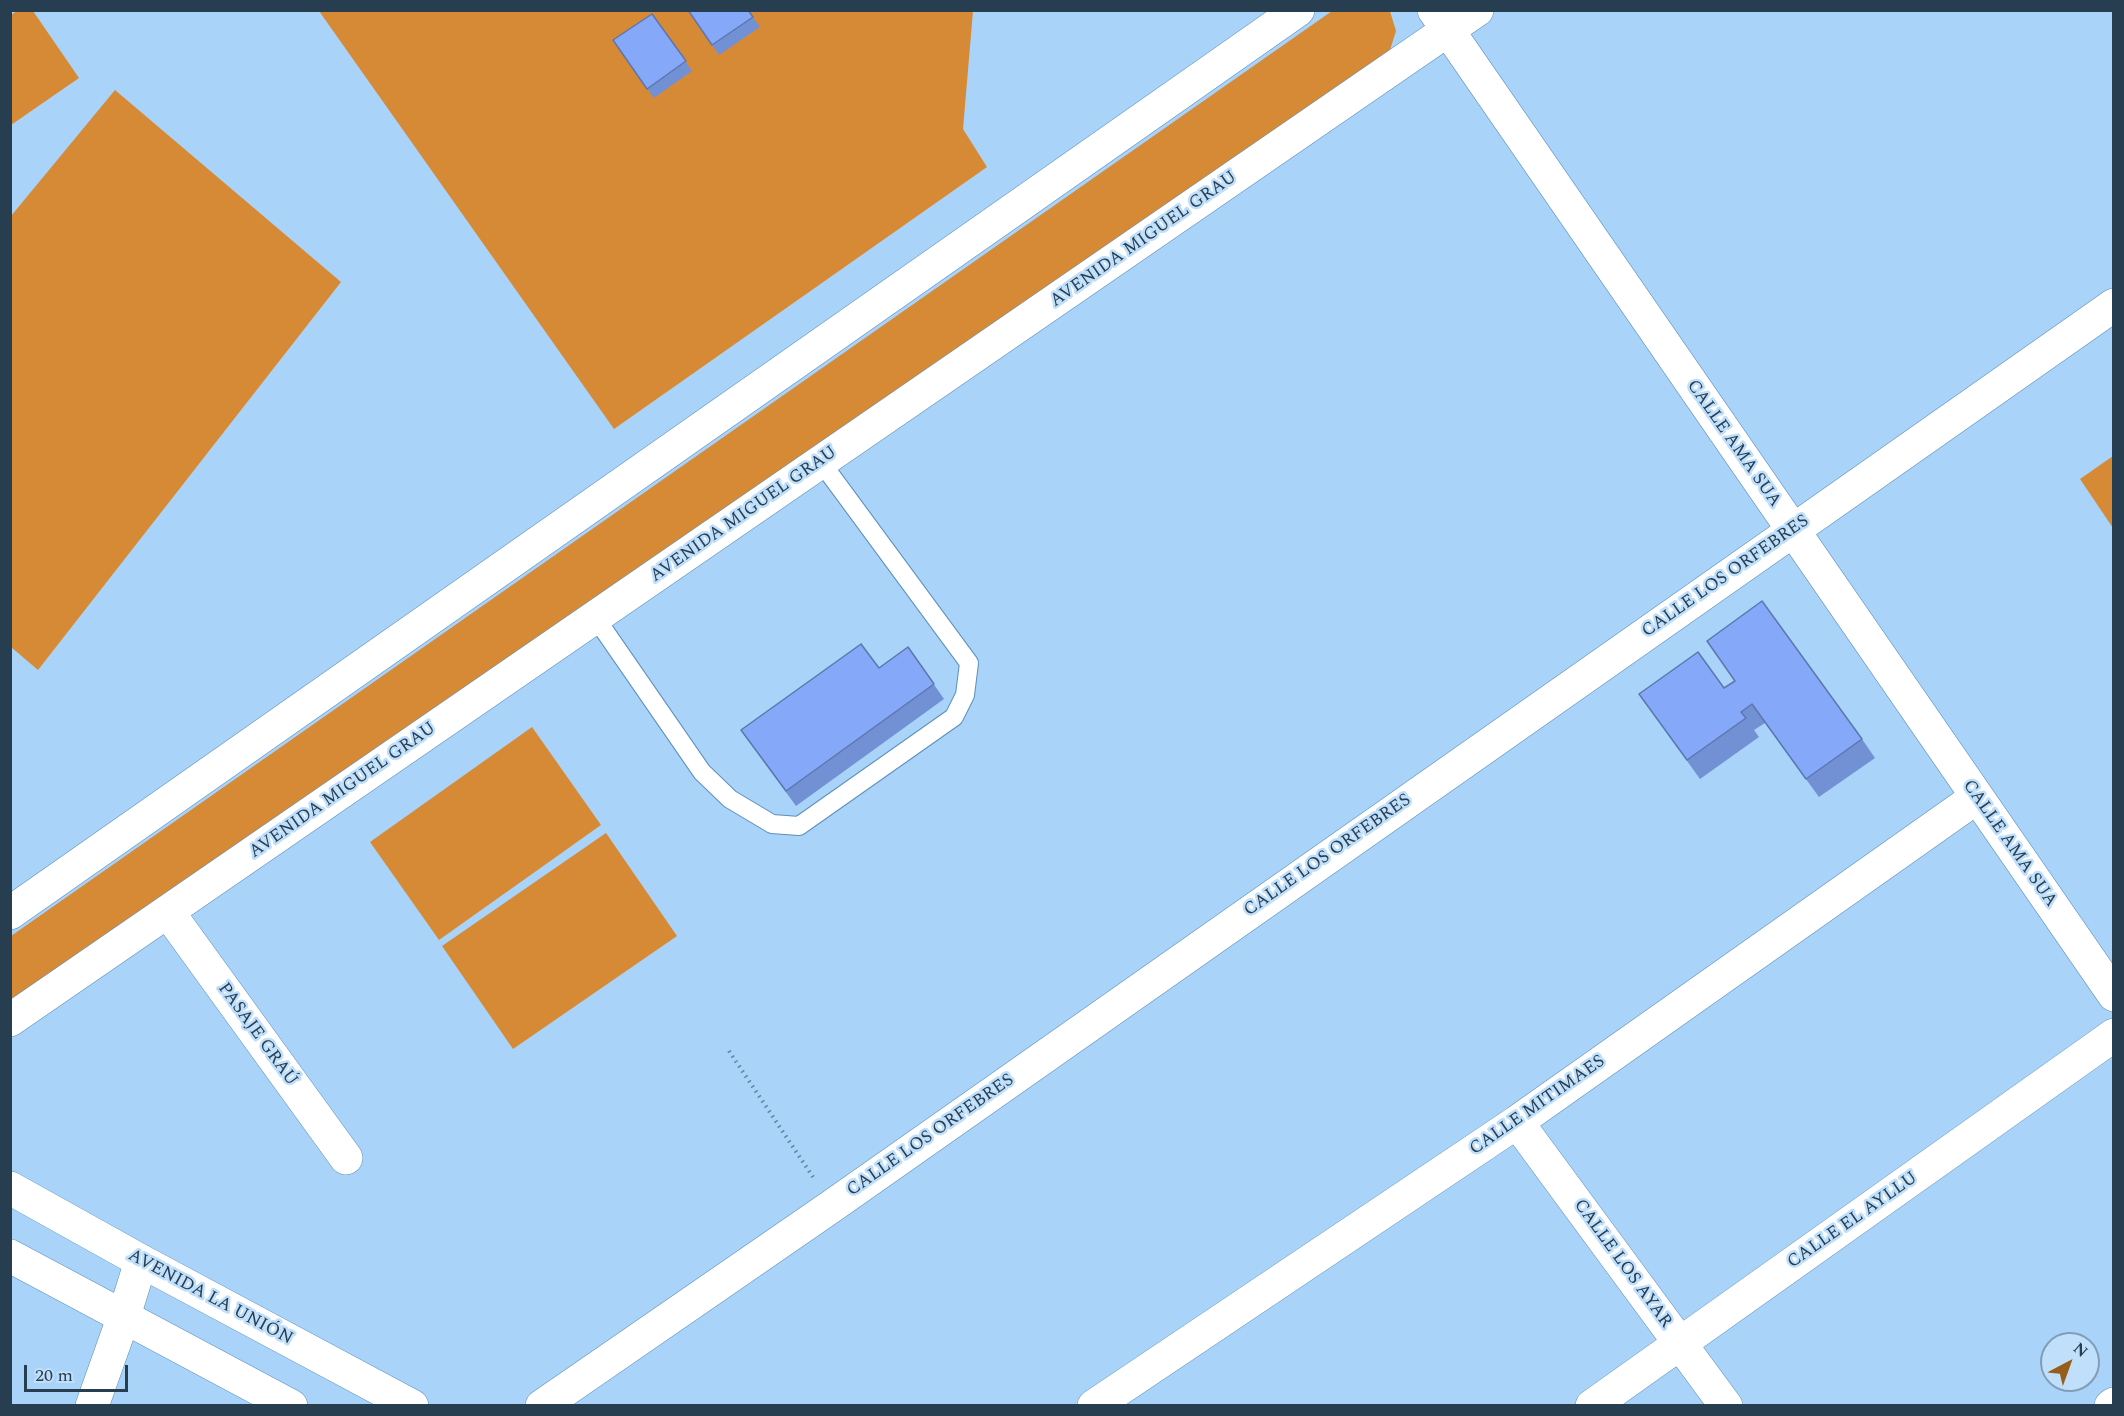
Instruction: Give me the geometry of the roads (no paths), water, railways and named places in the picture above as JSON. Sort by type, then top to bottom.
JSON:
[{"type":"street","points":[[10,913],[1298,10]]},
{"type":"street","name":"AVENIDA MIGUEL GRAU","points":[[10,1020],[821,462],[1441,21],[1477,10]]},
{"type":"street","name":"CALLE AMA SUA","points":[[1441,21],[2114,995]]},
{"type":"street","name":"CALLE LOS ORFEBRES","points":[[542,1406],[832,1206],[2114,305]]},
{"type":"street","name":"CALLE MITIMAES","points":[[1094,1406],[1517,1122],[1977,797]]},
{"type":"street","name":"PASAJE GRAÚ","points":[[168,912],[346,1158]]},
{"type":"street","name":"CALLE EL AYLLU","points":[[1592,1406],[2114,1035]]},
{"type":"street","name":"CALLE LOS AYAR","points":[[1517,1122],[1726,1406]]},
{"type":"street","name":"AVENIDA LA UNIÓN","points":[[10,1188],[412,1406]]},
{"type":"street","points":[[10,1256],[291,1406]]},
{"type":"street","points":[[92,1406],[141,1261]]},
{"type":"lane","points":[[595,618],[702,772],[730,799],[772,824],[799,826],[954,717],[965,695],[969,663],[821,462]]}]
